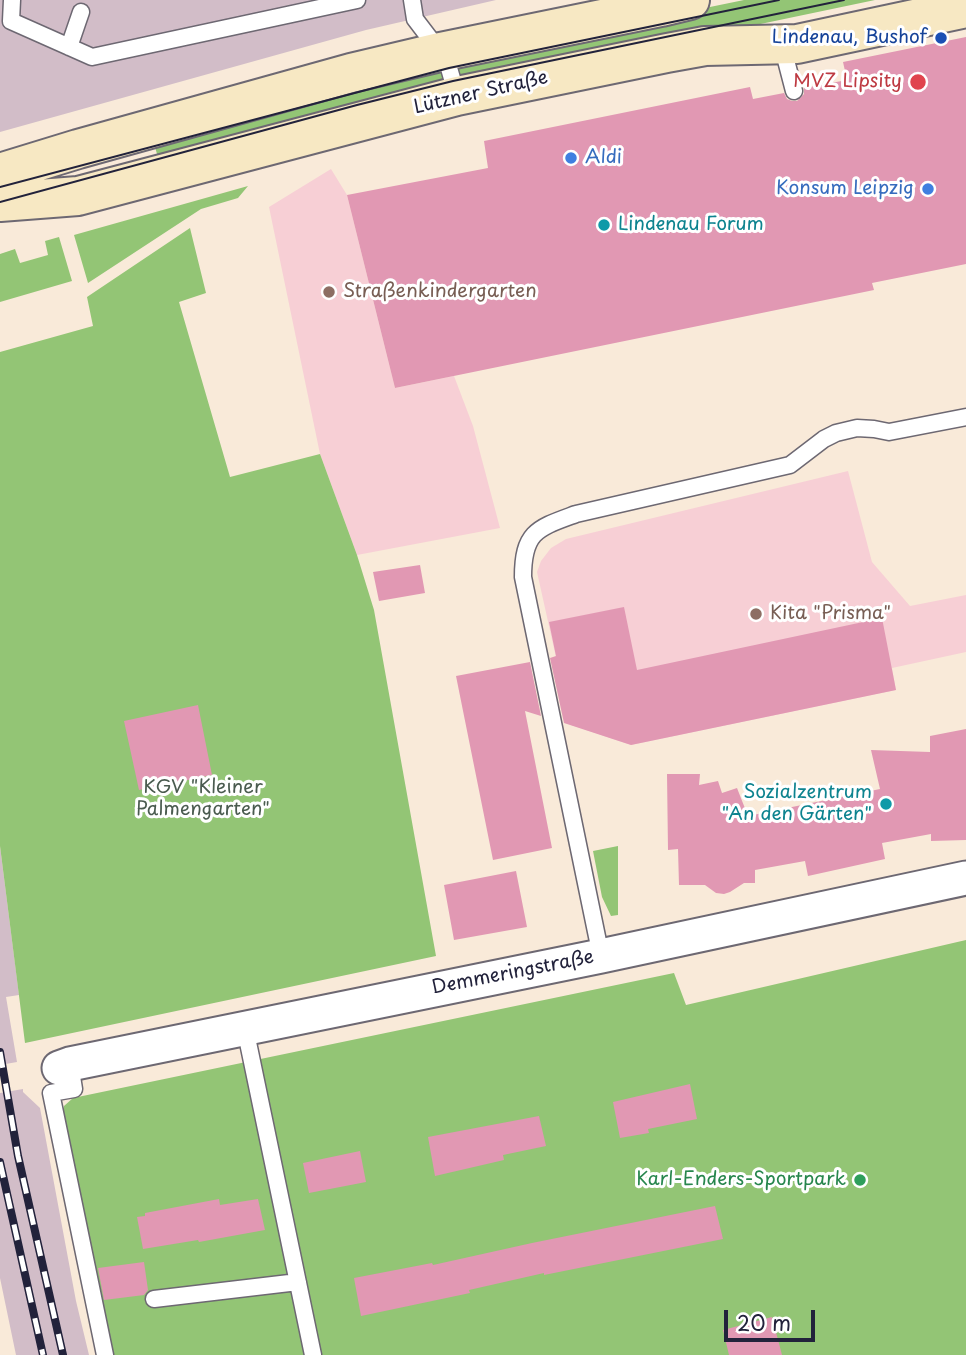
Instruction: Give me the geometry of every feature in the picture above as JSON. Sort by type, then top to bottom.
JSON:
[{"type":"main road","points":[[0,173],[351,74],[440,52],[662,8],[690,0]]},
{"type":"main road","name":"Lützner Straße","points":[[0,202],[78,196],[457,96],[705,46],[782,45],[811,41],[966,8]]},
{"type":"street","name":"Demmeringstraße","points":[[65,1066],[966,878]]},
{"type":"lane","points":[[12,0],[11,22],[92,57],[356,0]]},
{"type":"lane","points":[[412,0],[415,19],[447,61],[457,96]]},
{"type":"lane","points":[[69,47],[81,12]]},
{"type":"lane","points":[[782,45],[794,90]]},
{"type":"lane","points":[[601,956],[523,576],[525,548],[532,536],[544,526],[576,514],[790,465],[836,433],[857,428],[889,432],[966,417]]},
{"type":"lane","points":[[245,1028],[313,1355]]},
{"type":"lane","points":[[65,1066],[74,1089],[51,1093],[105,1355]]},
{"type":"lane","points":[[155,1299],[298,1282]]},
{"type":"shaded area","points":[[0,0],[496,0],[366,30],[0,132]]},
{"type":"shaded area","name":"Straßenkindergarten","points":[[331,169],[347,195],[395,388],[454,376],[473,426],[500,528],[357,555],[320,454],[269,207]]},
{"type":"shaded area","name":"Kita \"Prisma\"","points":[[848,471],[872,562],[910,606],[966,595],[966,652],[892,668],[896,690],[631,745],[571,725],[537,572],[551,548],[566,539]]},
{"type":"shaded area","points":[[0,846],[19,995],[6,997],[17,1062],[0,1065]]},
{"type":"shaded area","points":[[23,1089],[40,1108],[76,1301],[89,1355],[16,1355],[0,1278],[0,1093]]},
{"type":"green space","points":[[744,0],[875,0],[455,88],[160,164],[152,137],[447,61]]},
{"type":"green space","points":[[248,186],[238,198],[201,209],[88,283],[74,235]]},
{"type":"green space","name":"KGV \"Kleiner Palmengarten\"","points":[[190,228],[206,293],[179,302],[230,477],[320,454],[357,555],[374,610],[436,956],[25,1043],[0,846],[0,352],[93,326],[87,297]]},
{"type":"green space","points":[[59,237],[72,281],[0,302],[0,254],[15,249],[20,263],[48,255],[45,241]]},
{"type":"green space","points":[[618,846],[618,915],[611,916],[602,897],[593,851]]},
{"type":"green space","points":[[966,940],[966,1355],[111,1355],[61,1119],[64,1106],[73,1098],[674,973],[686,1005]]},
{"type":"building","name":"Lindenau Forum","points":[[966,37],[966,264],[872,283],[874,290],[395,388],[347,195],[488,168],[484,141],[750,87],[753,99],[784,93],[787,99],[797,101],[804,94],[804,88],[847,80],[843,62]]},
{"type":"building","points":[[420,565],[425,593],[379,601],[373,572]]},
{"type":"building","points":[[624,607],[637,670],[882,618],[896,690],[631,745],[564,723],[550,658],[556,656],[549,622]]},
{"type":"building","points":[[530,662],[541,716],[525,711],[552,848],[493,860],[456,676]]},
{"type":"building","points":[[198,705],[212,775],[139,790],[124,721]]},
{"type":"building","name":"Sozialzentrum \"An den Gärten\"","points":[[966,729],[966,840],[931,841],[931,834],[882,843],[885,859],[808,876],[805,861],[755,870],[755,883],[744,883],[724,894],[716,893],[705,885],[679,885],[678,849],[668,850],[667,774],[700,774],[699,785],[718,781],[722,793],[737,788],[748,816],[880,789],[871,750],[930,752],[930,736]]},
{"type":"building","points":[[516,871],[527,927],[454,940],[444,885]]},
{"type":"building","points":[[690,1084],[697,1119],[620,1138],[613,1102]]},
{"type":"building","points":[[539,1116],[546,1146],[503,1155],[504,1160],[435,1176],[428,1137]]},
{"type":"building","points":[[360,1151],[366,1182],[309,1193],[303,1163]]},
{"type":"building","points":[[219,1199],[220,1205],[258,1199],[265,1230],[143,1249],[137,1217],[145,1216],[145,1213]]},
{"type":"building","points":[[715,1206],[723,1239],[544,1273],[469,1290],[470,1293],[361,1316],[354,1278],[432,1263],[433,1265]]},
{"type":"building","points":[[144,1262],[148,1290],[144,1295],[104,1300],[98,1268]]},
{"type":"building","points":[[772,1317],[782,1355],[729,1355],[723,1330]]},
{"type":"tram line","points":[[0,187],[449,68],[779,0]]},
{"type":"tram line","points":[[0,202],[453,81],[844,0]]},
{"type":"railway","points":[[0,1052],[18,1156],[63,1355]]},
{"type":"railway","points":[[0,1162],[43,1355]]},
{"type":"place","name":"Lindenau, Bushof","points":[[941,38]]},
{"type":"place","name":"MVZ Lipsity","points":[[918,82]]},
{"type":"place","name":"Aldi","points":[[571,158]]},
{"type":"place","name":"Konsum Leipzig","points":[[928,189]]},
{"type":"place","name":"Lindenau Forum","points":[[604,225]]},
{"type":"place","name":"Straßenkindergarten","points":[[329,292]]},
{"type":"place","name":"Kita \"Prisma\"","points":[[756,614]]},
{"type":"place","name":"Sozialzentrum \"An den Gärten\"","points":[[886,804]]},
{"type":"place","name":"Karl-Enders-Sportpark","points":[[860,1180]]}]
